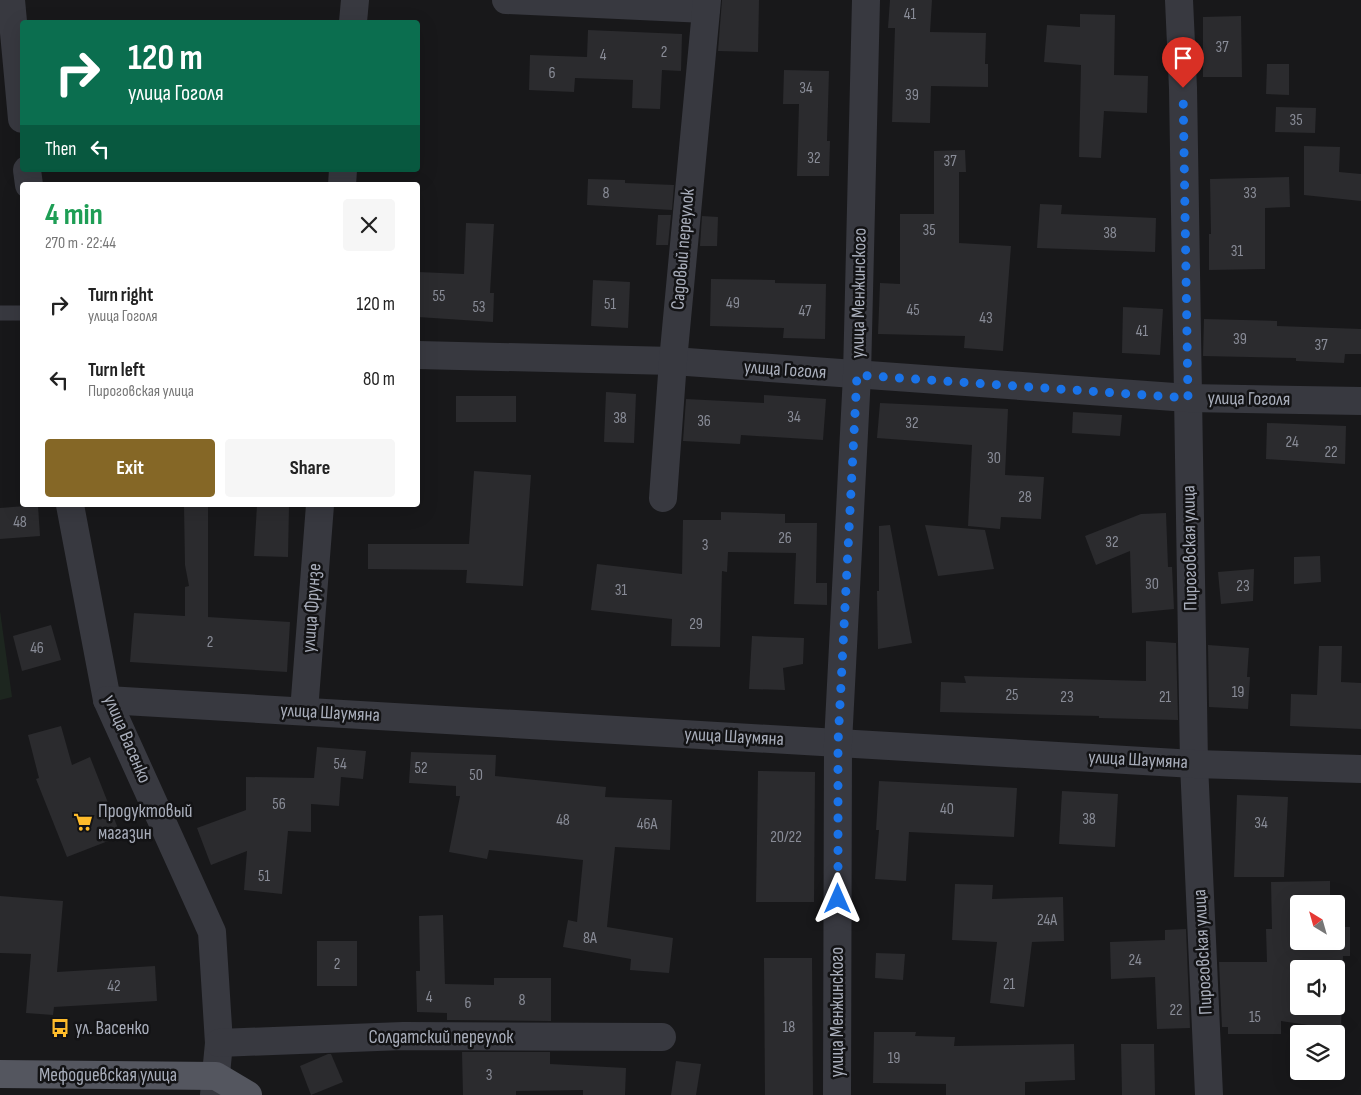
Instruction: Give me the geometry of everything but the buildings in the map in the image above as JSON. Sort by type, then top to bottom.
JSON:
[{"type":"main road","name":"Мефодиевская улица","points":[[0,1074],[215,1086]]},
{"type":"main road","points":[[215,1086],[248,1095]]},
{"type":"street","points":[[11,0],[20,97]]},
{"type":"street","points":[[353,20],[355,0]]},
{"type":"street","points":[[506,0],[706,5]]},
{"type":"street","name":"улица Менжинского","points":[[837,1095],[838,743],[857,375],[866,0]]},
{"type":"street","name":"Пироговская улица","points":[[1179,0],[1183,88],[1194,764],[1209,1095]]},
{"type":"street","name":"Садовый переулок","points":[[663,498],[673,361],[706,5]]},
{"type":"street","name":"улица Гоголя","points":[[420,354],[673,361],[1188,398],[1361,401]]},
{"type":"street","name":"улица Васенко","points":[[70,507],[107,700],[212,932],[219,1043],[215,1086]]},
{"type":"street","name":"улица Фрунзе","points":[[304,711],[320,507]]},
{"type":"street","name":"улица Шаумяна","points":[[107,700],[1194,764],[1361,769]]},
{"type":"street","name":"Солдатский переулок","points":[[219,1043],[403,1036],[662,1037]]},
{"type":"lane","points":[[0,313],[20,313]]},
{"type":"shaded area","points":[[0,611],[12,697],[0,700]]},
{"type":"place","name":"Продуктовый магазин","points":[[83,822]]},
{"type":"place","name":"ул. Васенко","points":[[60,1028]]},
{"type":"route","points":[[838,899],[838,743],[857,375],[1188,398],[1183,88]]}]
